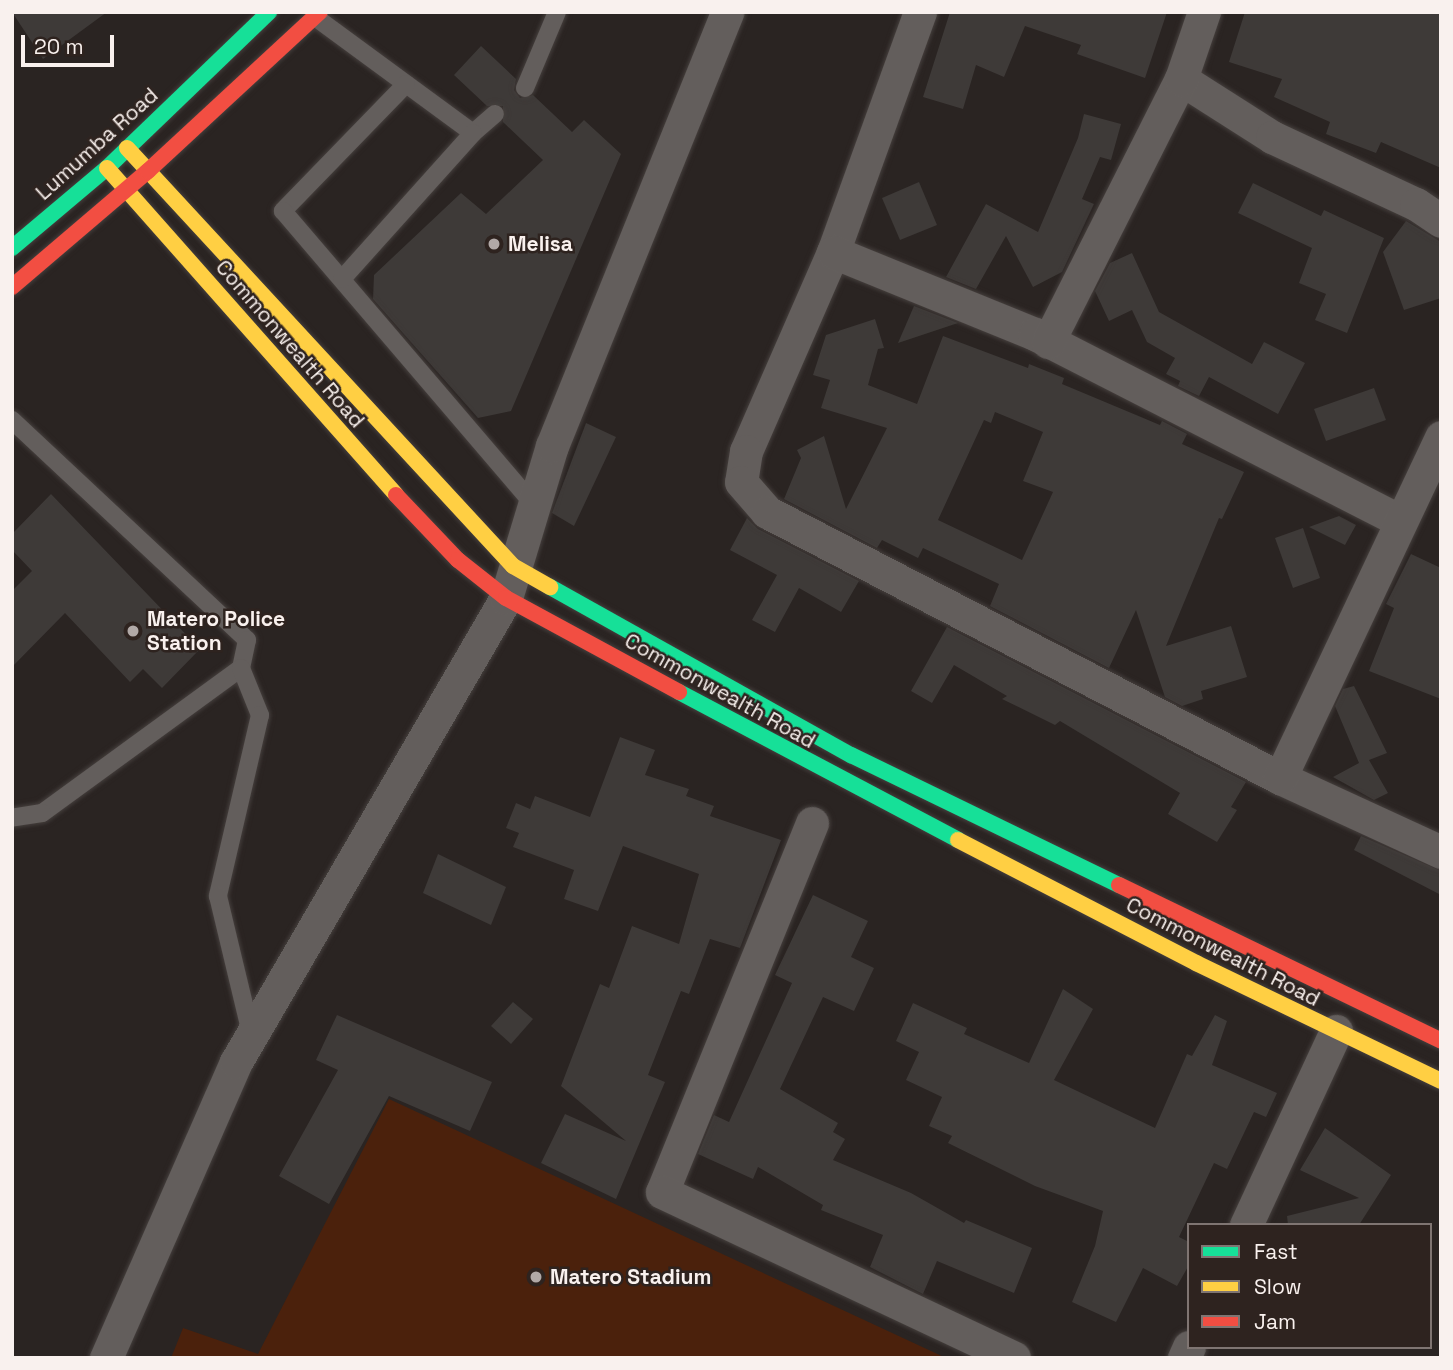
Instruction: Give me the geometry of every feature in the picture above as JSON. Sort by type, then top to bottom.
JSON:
[{"type":"main road","name":"Lumumba Road","points":[[12,248],[107,168],[269,12]]},
{"type":"main road","points":[[12,287],[148,171],[317,14]]},
{"type":"main road","name":"Commonwealth Road","points":[[127,148],[509,582],[831,775],[1336,1031],[1441,1081]]},
{"type":"main road","name":"Commonwealth Road","points":[[107,168],[373,471],[458,559],[509,582],[851,755],[1441,1041]]},
{"type":"street","points":[[106,1358],[251,1036],[509,582],[552,446],[727,12]]},
{"type":"street","points":[[920,12],[833,252],[746,451],[741,482],[767,512],[1280,778],[1441,852]]},
{"type":"street","points":[[1048,342],[1181,79],[1204,12]]},
{"type":"street","points":[[1181,79],[1272,137],[1416,204],[1441,221]]},
{"type":"street","points":[[833,252],[1048,342],[1398,520]]},
{"type":"street","points":[[1280,778],[1398,520],[1441,437]]},
{"type":"street","points":[[812,823],[662,1192],[1014,1358]]},
{"type":"street","points":[[1247,1223],[1336,1031]]},
{"type":"lane","points":[[526,88],[557,12]]},
{"type":"lane","points":[[317,14],[473,133]]},
{"type":"lane","points":[[407,84],[284,211],[533,504]]},
{"type":"lane","points":[[342,279],[473,133],[495,114]]},
{"type":"lane","points":[[12,420],[247,640],[241,668],[260,715],[218,897],[251,1036]]},
{"type":"lane","points":[[12,818],[42,814],[241,668]]},
{"type":"shaded area","name":"Matero Stadium","points":[[389,1099],[946,1358],[171,1358],[183,1328],[258,1354]]},
{"type":"building","points":[[12,12],[107,12],[43,59]]},
{"type":"building","points":[[950,12],[1167,12],[1145,78],[1077,54],[1081,45],[1025,26],[1004,77],[976,65],[963,109],[923,97]]},
{"type":"building","points":[[1245,12],[1441,12],[1441,168],[1381,142],[1376,153],[1326,134],[1330,122],[1274,97],[1282,79],[1229,62]]},
{"type":"building","name":"Melisa","points":[[481,46],[516,79],[514,90],[520,98],[533,95],[572,132],[584,120],[621,154],[511,411],[478,418],[373,299],[374,275],[461,193],[486,214],[543,160],[503,122],[503,106],[487,106],[454,75]]},
{"type":"building","points":[[1084,114],[1121,124],[1111,160],[1100,157],[1082,199],[1094,204],[1062,272],[1033,287],[1006,236],[976,289],[946,277],[986,204],[1038,232],[1078,138]]},
{"type":"building","points":[[919,182],[937,225],[900,240],[882,198]]},
{"type":"building","points":[[1253,183],[1321,216],[1324,210],[1384,238],[1347,333],[1315,320],[1326,294],[1299,283],[1312,248],[1238,213]]},
{"type":"building","points":[[1406,221],[1441,242],[1441,298],[1404,310],[1383,252]]},
{"type":"building","points":[[1132,253],[1159,312],[1252,364],[1264,342],[1305,363],[1278,414],[1209,377],[1199,396],[1178,386],[1180,381],[1166,374],[1175,358],[1147,342],[1132,310],[1109,321],[1095,291],[1110,263]]},
{"type":"building","points":[[914,306],[958,323],[898,343]]},
{"type":"building","points":[[875,319],[884,348],[878,349],[868,385],[917,404],[943,336],[1028,368],[1029,364],[1064,378],[1062,384],[1160,425],[1162,421],[1187,434],[1182,444],[1244,472],[1222,519],[1219,518],[1166,646],[1231,626],[1247,677],[1201,691],[1203,699],[1182,706],[1165,697],[1136,610],[1109,668],[990,606],[999,584],[923,548],[918,558],[882,540],[877,548],[784,499],[801,458],[797,450],[824,436],[846,509],[887,428],[821,408],[830,380],[813,375],[826,335]],"holes":[[[995,412],[1043,432],[1023,481],[1053,492],[1022,560],[938,520],[984,420],[991,423]]]},
{"type":"building","points":[[1374,388],[1386,420],[1326,441],[1314,409]]},
{"type":"building","points":[[586,423],[616,437],[574,526],[552,513]]},
{"type":"building","name":"Matero Police Station","points":[[51,494],[200,649],[162,688],[143,669],[130,682],[65,613],[12,667],[12,591],[32,571],[12,550],[12,534]]},
{"type":"building","points":[[1339,516],[1356,525],[1345,545],[1309,527]]},
{"type":"building","points":[[747,518],[758,529],[859,581],[841,612],[799,588],[775,632],[752,620],[777,575],[730,550]]},
{"type":"building","points":[[1303,528],[1320,578],[1293,588],[1275,538]]},
{"type":"building","points":[[1411,554],[1441,568],[1441,699],[1369,671],[1394,608],[1386,604]]},
{"type":"building","points":[[947,627],[1246,782],[1231,807],[1237,810],[1217,842],[1168,814],[1180,793],[1060,721],[1055,725],[1002,699],[1007,696],[954,665],[932,703],[911,691]]},
{"type":"building","points":[[1354,686],[1387,753],[1369,760],[1388,793],[1374,800],[1333,777],[1359,763],[1335,706],[1343,689]]},
{"type":"building","points":[[620,737],[655,750],[645,775],[689,789],[686,796],[714,806],[710,816],[781,840],[740,948],[710,939],[689,994],[681,991],[648,1075],[665,1082],[616,1199],[541,1163],[565,1114],[626,1141],[561,1086],[600,984],[609,988],[632,926],[679,944],[699,874],[623,846],[598,911],[564,899],[574,870],[513,847],[519,833],[506,828],[516,803],[530,809],[535,796],[590,817]]},
{"type":"building","points":[[1361,836],[1441,871],[1441,895],[1354,850]]},
{"type":"building","points":[[438,854],[506,887],[491,925],[423,893]]},
{"type":"building","points":[[813,895],[868,921],[851,957],[874,968],[854,1011],[823,997],[780,1089],[838,1123],[833,1132],[845,1139],[833,1160],[911,1193],[964,1223],[966,1220],[1032,1248],[1014,1293],[937,1261],[923,1294],[870,1267],[883,1235],[821,1210],[823,1205],[758,1167],[753,1179],[698,1154],[714,1115],[729,1122],[792,983],[775,975]]},
{"type":"building","points":[[1063,989],[1093,1009],[1054,1080],[1155,1128],[1187,1054],[1192,1056],[1215,1015],[1227,1021],[1212,1065],[1277,1093],[1266,1117],[1254,1112],[1227,1169],[1214,1163],[1179,1237],[1187,1241],[1187,1268],[1177,1286],[1143,1268],[1116,1322],[1072,1302],[1095,1246],[1103,1211],[1035,1186],[948,1143],[952,1136],[929,1126],[942,1097],[906,1080],[919,1052],[896,1041],[913,1003],[967,1028],[964,1034],[1029,1063]]},
{"type":"building","points":[[513,1002],[533,1019],[511,1044],[491,1026]]},
{"type":"building","points":[[337,1015],[492,1082],[470,1131],[389,1096],[329,1204],[279,1176],[338,1070],[316,1060]]},
{"type":"building","points":[[1325,1128],[1391,1175],[1360,1223],[1288,1223],[1287,1216],[1359,1198],[1300,1170]]},
{"type":"traffic: fast","points":[[12,248],[107,168],[269,12]]},
{"type":"traffic: fast","points":[[550,587],[851,755],[1119,885]]},
{"type":"traffic: fast","points":[[679,692],[958,840]]},
{"type":"traffic: slow","points":[[127,148],[513,566],[550,587]]},
{"type":"traffic: slow","points":[[107,168],[396,495]]},
{"type":"traffic: slow","points":[[958,840],[1196,963],[1441,1081]]},
{"type":"traffic: jam","points":[[12,287],[148,171],[320,12]]},
{"type":"traffic: jam","points":[[396,495],[458,560],[506,598],[679,692]]},
{"type":"traffic: jam","points":[[1119,885],[1441,1041]]},
{"type":"place","name":"Melisa","points":[[494,244]]},
{"type":"place","name":"Matero Police Station","points":[[133,631]]},
{"type":"place","name":"Matero Stadium","points":[[536,1277]]}]
